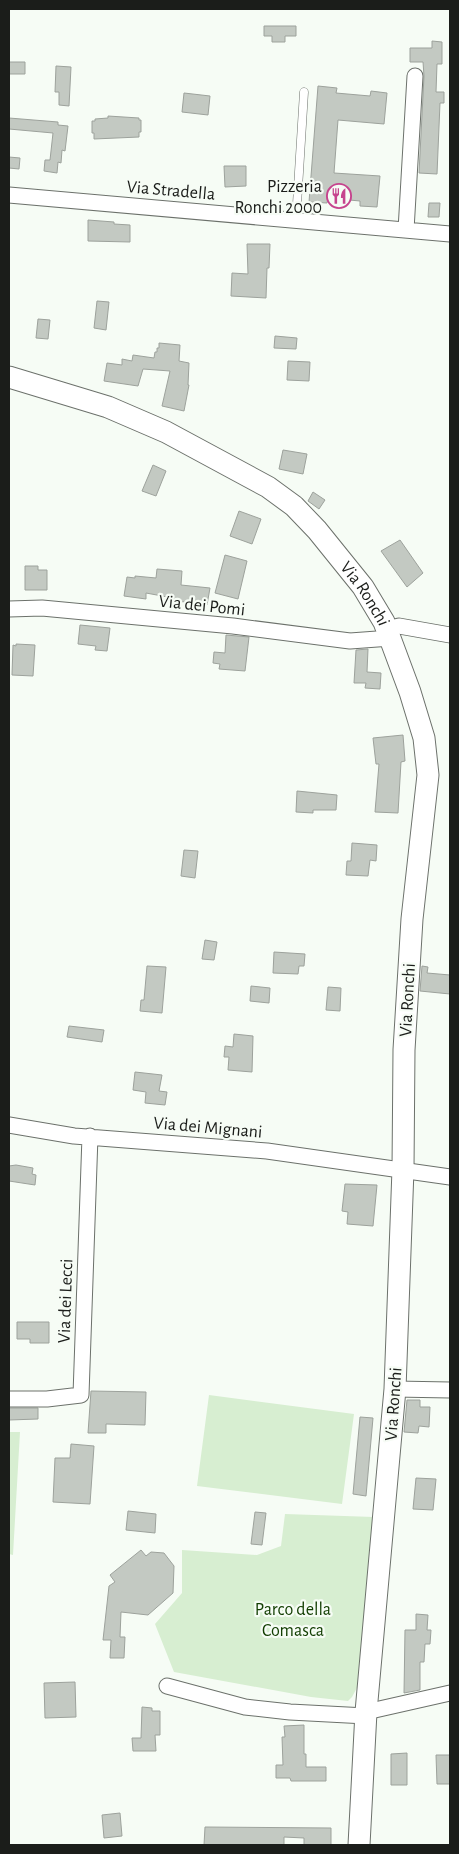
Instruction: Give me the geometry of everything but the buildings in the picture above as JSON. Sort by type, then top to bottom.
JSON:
[{"type":"street","points":[[406,230],[415,76]]},
{"type":"street","name":"Via Stradella","points":[[9,195],[450,234]]},
{"type":"street","name":"Via Ronchi","points":[[9,377],[108,407],[166,432],[268,487],[294,506],[317,530],[363,588],[389,633],[424,738],[428,775],[412,918],[405,1022],[404,1169],[395,1390],[366,1714],[359,1845]]},
{"type":"street","name":"Via dei Pomi","points":[[9,609],[42,608],[233,626],[350,642],[389,633],[399,626],[450,635]]},
{"type":"street","name":"Via dei Mignani","points":[[9,1125],[74,1136],[267,1151],[450,1177]]},
{"type":"street","name":"Via dei Lecci","points":[[9,1399],[47,1399],[81,1395],[90,1136]]},
{"type":"street","points":[[395,1390],[450,1390]]},
{"type":"street","points":[[167,1686],[245,1707],[290,1712],[366,1714],[450,1693]]},
{"type":"lane","points":[[296,220],[304,92]]},
{"type":"green space","points":[[209,1395],[354,1414],[342,1504],[197,1486]]},
{"type":"green space","points":[[9,1432],[20,1432],[13,1555],[9,1554]]},
{"type":"green space","name":"Parco della Comasca","points":[[285,1514],[374,1517],[360,1682],[348,1701],[311,1697],[174,1672],[155,1624],[182,1593],[182,1550],[257,1555],[281,1546]]},
{"type":"place","name":"Pizzeria Ronchi 2000","points":[[339,196]]}]
